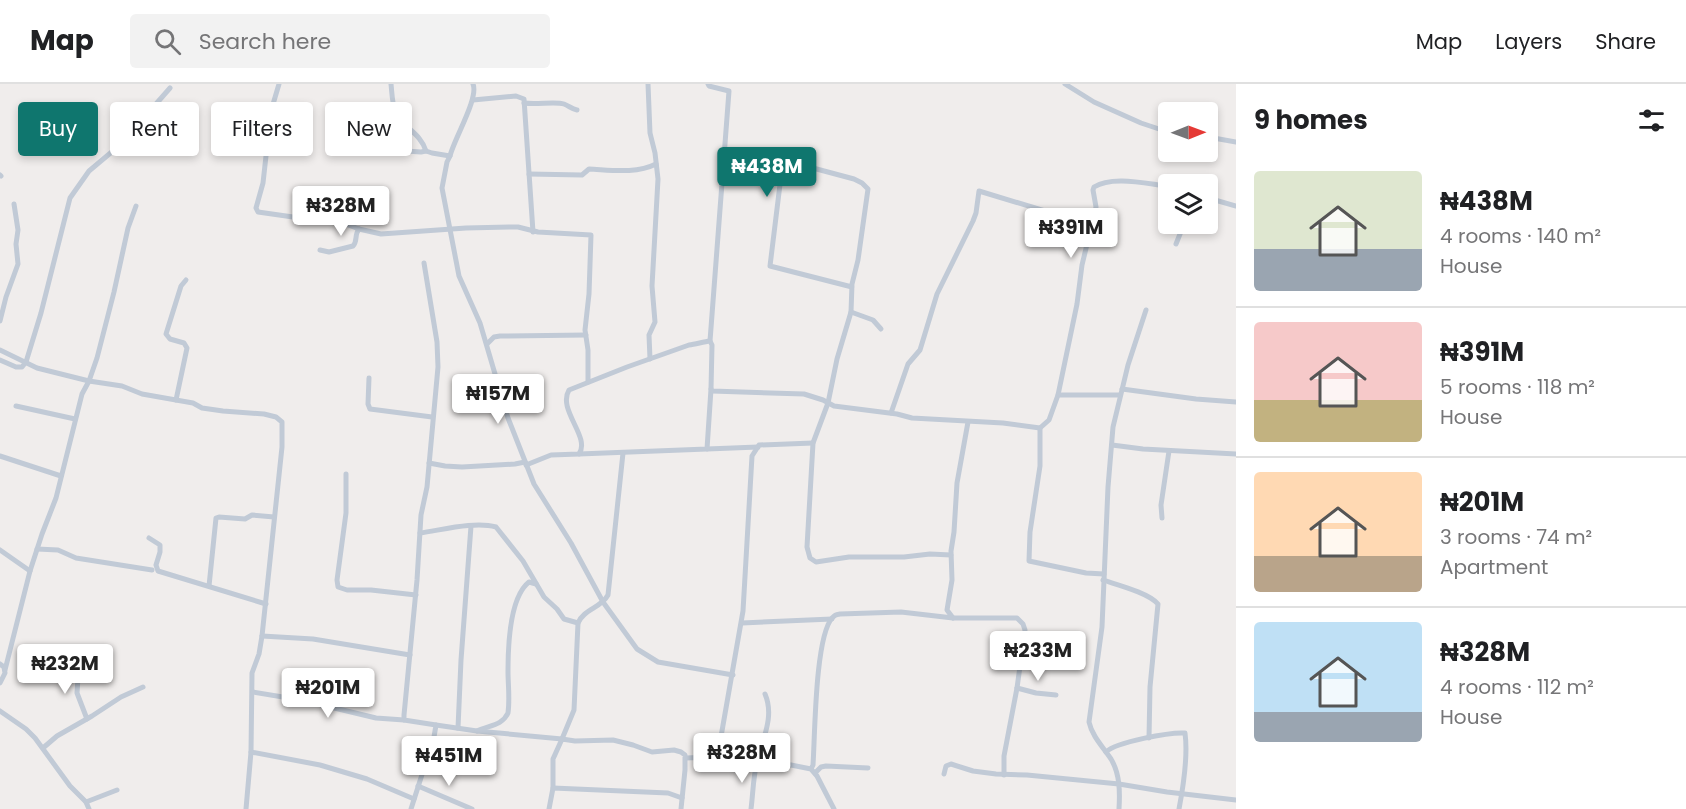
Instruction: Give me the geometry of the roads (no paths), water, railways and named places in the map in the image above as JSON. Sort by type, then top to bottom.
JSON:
[{"type":"street","points":[[279,84],[271,111],[263,183],[256,208],[258,212],[314,220],[335,220],[359,229],[386,235],[473,227],[518,227],[533,232],[588,234],[592,237],[586,335],[588,382]]},
{"type":"street","points":[[391,84],[394,111],[423,142],[426,151]]},
{"type":"street","points":[[473,84],[475,90],[473,100],[447,162],[442,188],[459,276],[480,323],[508,418],[534,484],[571,543],[603,602],[630,641],[642,654],[658,662],[733,675]]},
{"type":"street","points":[[648,84],[650,133],[658,179],[652,286],[655,322],[650,334],[650,359]]},
{"type":"street","points":[[707,449],[711,389],[710,341],[729,91],[708,84]]},
{"type":"street","points":[[1065,84],[1094,102],[1158,129]]},
{"type":"street","points":[[0,360],[16,367],[22,367],[26,362],[70,198],[89,171],[120,145],[170,88]]},
{"type":"street","points":[[473,100],[516,96],[524,99],[533,232]]},
{"type":"street","points":[[525,103],[564,104],[577,110]]},
{"type":"street","points":[[1218,139],[1236,142]]},
{"type":"street","points":[[412,151],[426,151],[450,156]]},
{"type":"street","points":[[852,287],[770,266],[783,160],[854,179],[868,189],[852,287],[851,312],[837,359],[828,403],[813,443],[807,547],[810,558],[813,562],[849,557],[951,555]]},
{"type":"street","points":[[529,174],[582,175],[589,169],[628,171],[656,164]]},
{"type":"street","points":[[1149,738],[1150,687],[1158,604],[1156,601],[1104,577],[1029,561],[1030,532],[1040,466],[1040,428],[1049,420],[1058,395],[1077,304],[1082,265],[1096,207],[1093,190],[1095,185],[1108,182],[1158,185]]},
{"type":"street","points":[[891,413],[908,364],[920,350],[937,294],[973,221],[979,191],[1091,225]]},
{"type":"street","points":[[1218,201],[1236,206]]},
{"type":"street","points":[[0,321],[18,264],[16,244],[18,230],[14,204]]},
{"type":"street","points":[[0,683],[30,571],[56,498],[75,419],[82,394],[89,381],[114,292],[128,228],[136,206]]},
{"type":"street","points":[[320,250],[329,252],[353,246],[359,229]]},
{"type":"street","points":[[1176,244],[1180,234]]},
{"type":"street","points":[[405,720],[421,515],[427,488],[438,367],[424,262]]},
{"type":"street","points":[[176,400],[188,348],[184,343],[170,339],[166,334],[181,286],[186,280]]},
{"type":"street","points":[[1119,809],[1119,784],[1116,770],[1091,730],[1089,722],[1102,627],[1113,427],[1133,346],[1146,310]]},
{"type":"street","points":[[851,312],[873,320],[881,328]]},
{"type":"street","points":[[487,344],[494,337],[500,336],[586,335]]},
{"type":"street","points":[[579,454],[582,451],[582,444],[566,395],[572,389],[689,345],[710,341]]},
{"type":"street","points":[[0,350],[37,368],[89,381],[122,386],[142,394],[193,403],[202,408],[264,414],[276,417],[282,422],[282,447],[266,604],[260,654],[252,673],[251,752],[246,809]]},
{"type":"street","points":[[369,378],[368,404],[370,409],[432,417]]},
{"type":"street","points":[[711,389],[712,391],[804,394],[834,406],[912,418],[1003,423],[1040,428]]},
{"type":"street","points":[[1058,395],[1121,392],[1236,402]]},
{"type":"street","points":[[16,406],[75,419]]},
{"type":"street","points":[[953,618],[947,610],[952,580],[951,555],[957,483],[968,422]]},
{"type":"street","points":[[429,463],[462,467],[526,463],[551,455],[813,443]]},
{"type":"street","points":[[1112,445],[1169,451],[1236,454]]},
{"type":"street","points":[[711,757],[719,748],[742,623],[748,555],[751,465],[753,452],[758,447]]},
{"type":"street","points":[[1162,518],[1161,505],[1169,451]]},
{"type":"street","points":[[549,809],[553,788],[554,759],[574,710],[578,623],[585,613],[603,602],[608,595],[623,453]]},
{"type":"street","points":[[0,456],[61,476]]},
{"type":"street","points":[[346,474],[346,513],[338,587],[347,590],[416,595]]},
{"type":"street","points":[[209,586],[216,518],[246,519],[252,515],[274,517]]},
{"type":"street","points":[[420,533],[471,526],[496,527],[523,561],[544,597],[562,617],[578,623]]},
{"type":"street","points":[[458,728],[471,526]]},
{"type":"street","points":[[149,538],[160,545],[157,569],[266,604]]},
{"type":"street","points":[[37,549],[58,550],[76,558],[152,570]]},
{"type":"street","points":[[0,550],[30,571]]},
{"type":"street","points":[[477,731],[499,724],[508,713],[511,625],[517,599],[526,584],[530,582],[536,584]]},
{"type":"street","points":[[596,607],[599,594]]},
{"type":"street","points":[[934,615],[947,610]]},
{"type":"street","points":[[834,809],[813,771],[813,765],[821,660],[825,637],[832,619],[837,615],[901,612],[953,618],[1017,618],[1022,622],[1025,630],[1004,756],[1004,775]]},
{"type":"street","points":[[742,623],[832,619]]},
{"type":"street","points":[[262,636],[328,641],[410,655]]},
{"type":"street","points":[[79,662],[77,693],[87,719]]},
{"type":"street","points":[[0,664],[5,670]]},
{"type":"street","points":[[43,748],[57,736],[121,697],[143,687]]},
{"type":"street","points":[[1017,688],[1056,695]]},
{"type":"street","points":[[253,692],[301,700],[376,718],[575,741],[614,740],[633,744],[652,752],[678,751],[686,758],[681,809]]},
{"type":"street","points":[[751,809],[757,763],[768,723],[765,694]]},
{"type":"street","points":[[0,711],[26,729],[43,748],[70,786],[86,802],[89,809]]},
{"type":"street","points":[[411,809],[436,725]]},
{"type":"street","points":[[1106,752],[1117,745],[1149,738],[1185,734],[1186,745],[1179,809]]},
{"type":"street","points":[[719,748],[726,758]]},
{"type":"street","points":[[251,752],[320,765],[366,779],[414,799]]},
{"type":"street","points":[[686,758],[726,758],[791,765],[813,771],[826,766],[868,768]]},
{"type":"street","points":[[944,774],[946,766],[951,764],[973,771],[1004,775],[1119,784],[1236,800]]},
{"type":"street","points":[[418,786],[472,809]]},
{"type":"street","points":[[553,788],[668,793],[682,798]]},
{"type":"street","points":[[86,802],[117,790]]}]
